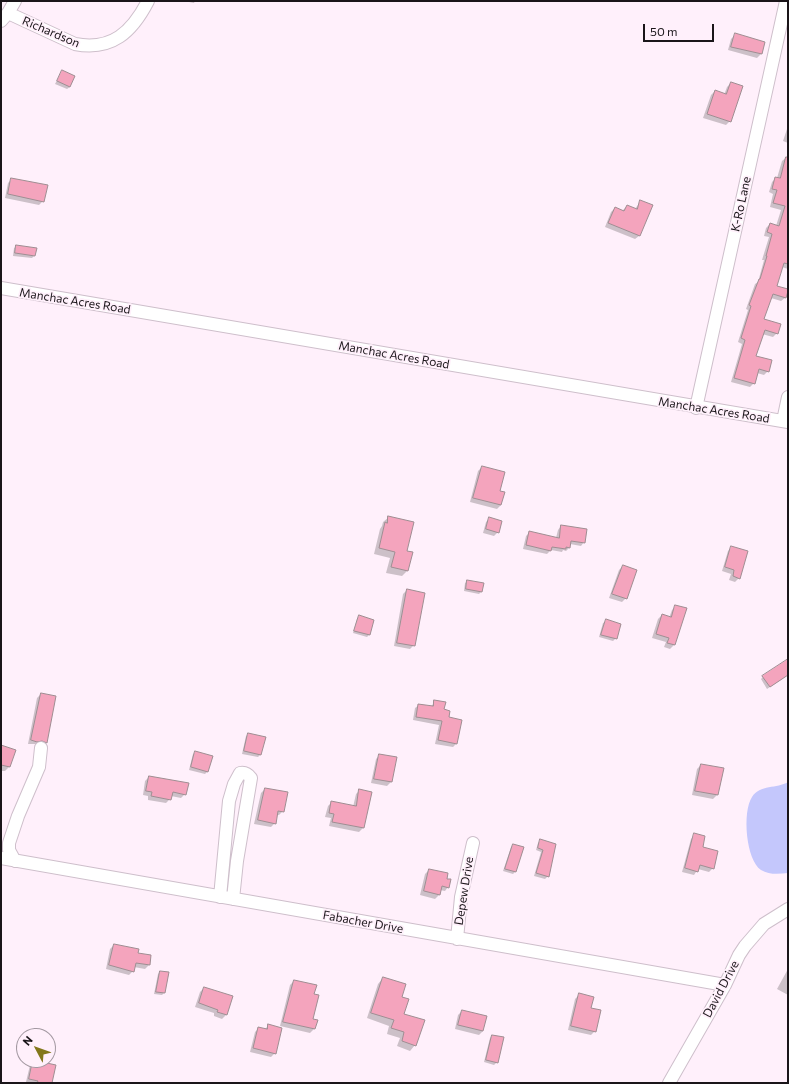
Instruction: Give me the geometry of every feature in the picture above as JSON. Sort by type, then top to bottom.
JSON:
[{"type":"street","points":[[4,17],[15,1]]},
{"type":"street","name":"Richardson","points":[[4,17],[75,44],[98,46],[111,42],[126,32],[135,23],[148,1]]},
{"type":"street","name":"K-Ro Lane","points":[[696,408],[786,1]]},
{"type":"street","name":"Manchac Acres Road","points":[[1,288],[785,422]]},
{"type":"street","points":[[785,422],[788,397]]},
{"type":"street","points":[[15,861],[9,850],[9,843],[18,816],[39,767],[41,748]]},
{"type":"street","points":[[220,897],[229,801],[234,784],[240,773],[244,772],[251,778],[237,861],[233,899]]},
{"type":"street","name":"Depew Drive","points":[[457,939],[461,897],[473,843]]},
{"type":"street","name":"Fabacher Drive","points":[[1,858],[725,985]]},
{"type":"street","name":"David Drive","points":[[669,1083],[725,985],[739,955],[755,933],[775,916],[788,909]]},
{"type":"water","points":[[788,782],[788,873],[767,873],[756,865],[749,846],[746,824],[749,804],[752,797],[759,790]]},
{"type":"building","points":[[735,33],[765,42],[762,54],[731,47]]},
{"type":"building","points":[[62,70],[75,76],[70,87],[57,81]]},
{"type":"building","points":[[731,82],[743,86],[731,122],[707,114],[715,90],[726,94]]},
{"type":"building","points":[[786,157],[788,157],[788,264],[784,263],[777,286],[788,289],[788,291],[786,298],[773,294],[764,319],[781,324],[778,334],[765,330],[756,356],[772,360],[769,372],[759,369],[755,384],[734,378],[745,340],[741,338],[751,306],[749,305],[760,279],[772,234],[767,232],[770,223],[779,226],[785,206],[773,203],[777,190],[772,189],[775,177],[780,178]]},
{"type":"building","points":[[11,178],[48,185],[44,202],[8,194]]},
{"type":"building","points":[[640,200],[653,205],[640,236],[608,223],[615,207],[624,211],[627,205],[637,209]]},
{"type":"building","points":[[16,245],[37,248],[35,256],[15,253]]},
{"type":"building","points":[[482,466],[505,472],[500,491],[505,492],[501,505],[473,498]]},
{"type":"building","points":[[388,516],[414,522],[407,551],[413,552],[408,571],[391,567],[395,552],[379,548],[385,522],[387,523]]},
{"type":"building","points":[[489,517],[502,521],[499,533],[486,529]]},
{"type":"building","points":[[561,525],[587,529],[585,543],[571,541],[570,548],[566,547],[566,549],[552,547],[551,551],[526,545],[529,531],[559,538]]},
{"type":"building","points":[[731,546],[748,551],[740,579],[733,576],[734,570],[725,567]]},
{"type":"building","points":[[623,565],[637,570],[627,599],[612,594]]},
{"type":"building","points":[[467,580],[484,583],[482,592],[466,589]]},
{"type":"building","points":[[407,589],[425,593],[415,646],[397,643]]},
{"type":"building","points":[[675,605],[687,608],[675,645],[667,643],[669,638],[656,634],[662,614],[671,617]]},
{"type":"building","points":[[359,615],[374,620],[370,635],[354,631]]},
{"type":"building","points":[[606,619],[621,624],[617,639],[601,635]]},
{"type":"building","points":[[788,659],[788,675],[770,687],[762,676]]},
{"type":"building","points":[[41,693],[56,696],[47,743],[31,740]]},
{"type":"building","points":[[434,700],[446,702],[444,709],[450,711],[449,717],[462,720],[457,744],[438,740],[442,721],[416,717],[418,704],[433,706]]},
{"type":"building","points":[[248,733],[266,737],[261,755],[244,751]]},
{"type":"building","points":[[1,745],[16,750],[10,767],[1,765]]},
{"type":"building","points":[[195,751],[213,756],[208,772],[191,767]]},
{"type":"building","points":[[379,754],[397,757],[392,782],[374,779]]},
{"type":"building","points":[[701,764],[724,768],[718,795],[695,791]]},
{"type":"building","points":[[149,776],[189,783],[186,795],[173,792],[171,800],[151,796],[152,792],[146,791]]},
{"type":"building","points":[[265,788],[288,792],[284,812],[278,811],[276,824],[258,820]]},
{"type":"building","points":[[359,789],[372,792],[364,828],[332,822],[334,814],[329,813],[331,801],[356,806]]},
{"type":"building","points":[[694,833],[705,836],[703,847],[718,851],[714,869],[700,865],[698,872],[685,868]]},
{"type":"building","points":[[540,839],[556,844],[549,877],[536,873],[543,850],[538,848]]},
{"type":"building","points":[[513,844],[524,847],[516,872],[505,869]]},
{"type":"building","points":[[429,869],[448,873],[447,879],[451,879],[449,888],[442,886],[440,895],[424,891]]},
{"type":"building","points":[[114,944],[139,949],[138,953],[151,955],[150,965],[136,963],[134,972],[109,965]]},
{"type":"building","points":[[160,971],[169,972],[165,993],[156,992]]},
{"type":"building","points":[[383,977],[406,984],[402,997],[409,999],[404,1014],[425,1020],[416,1046],[402,1041],[404,1032],[391,1028],[394,1020],[371,1013]]},
{"type":"building","points":[[294,980],[317,985],[314,994],[319,995],[313,1019],[318,1020],[315,1029],[283,1022]]},
{"type":"building","points":[[204,987],[233,996],[227,1015],[199,1003]]},
{"type":"building","points":[[579,993],[594,997],[591,1008],[601,1010],[596,1032],[571,1026]]},
{"type":"building","points":[[462,1010],[487,1016],[483,1031],[458,1025]]},
{"type":"building","points":[[268,1024],[282,1028],[276,1054],[253,1048],[258,1027],[267,1029]]},
{"type":"building","points":[[492,1035],[504,1037],[498,1063],[486,1060]]},
{"type":"building","points":[[31,1068],[55,1068],[52,1083],[37,1083],[38,1081],[29,1079]]}]
